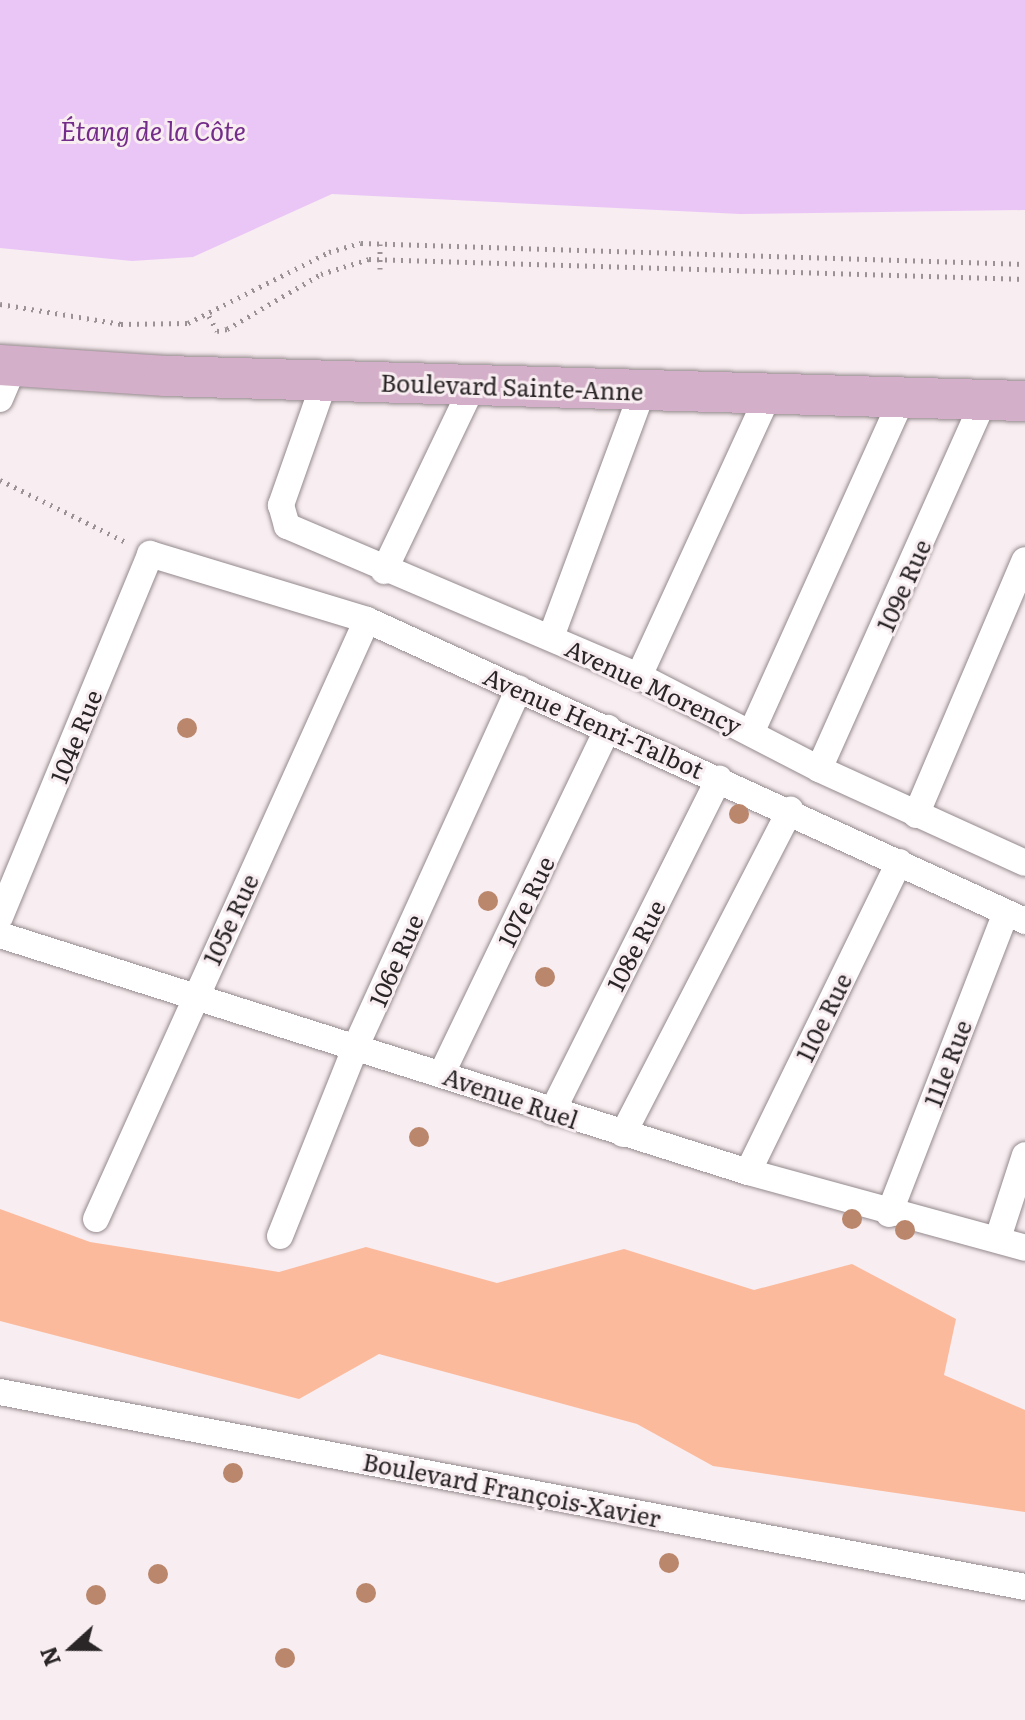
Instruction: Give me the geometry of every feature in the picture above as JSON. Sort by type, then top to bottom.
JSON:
[{"type":"main road","name":"Boulevard Sainte-Anne","points":[[4,377],[325,380],[1025,401]]},
{"type":"street","name":"Avenue Morency","points":[[325,380],[281,517],[384,571],[551,637],[639,676],[752,731],[819,769],[1025,863]]},
{"type":"street","points":[[384,571],[473,385]]},
{"type":"street","points":[[551,637],[643,390]]},
{"type":"street","points":[[639,676],[769,393]]},
{"type":"street","points":[[752,731],[903,397]]},
{"type":"street","name":"109e Rue","points":[[819,769],[984,400]]},
{"type":"street","name":"Avenue Henri-Talbot","points":[[150,554],[367,620],[790,810],[1015,917]]},
{"type":"street","name":"104e Rue","points":[[0,917],[150,554]]},
{"type":"street","points":[[916,815],[1025,560]]},
{"type":"street","name":"105e Rue","points":[[96,1219],[367,620]]},
{"type":"street","name":"106e Rue","points":[[280,1236],[356,1046],[519,688]]},
{"type":"street","name":"107e Rue","points":[[442,1073],[608,728]]},
{"type":"street","name":"108e Rue","points":[[552,1112],[719,778]]},
{"type":"street","points":[[623,1134],[790,810]]},
{"type":"street","name":"110e Rue","points":[[748,1172],[899,862]]},
{"type":"street","name":"111e Rue","points":[[889,1214],[1015,917]]},
{"type":"street","name":"Avenue Ruel","points":[[0,935],[442,1073],[623,1134],[889,1214],[998,1238],[1025,1248]]},
{"type":"street","points":[[998,1238],[1025,1155]]},
{"type":"street","name":"Boulevard François-Xavier","points":[[0,1392],[1025,1587]]},
{"type":"path","points":[[380,244],[377,259],[380,269]]},
{"type":"path","points":[[0,304],[133,325],[209,316],[343,246],[380,244],[1025,264]]},
{"type":"path","points":[[209,316],[217,331],[227,329],[342,264],[377,259],[1025,279]]},
{"type":"path","points":[[0,480],[150,554]]},
{"type":"shaded area","points":[[0,1209],[90,1242],[279,1272],[366,1247],[497,1283],[624,1249],[754,1290],[852,1264],[956,1319],[944,1375],[1025,1410],[1025,1512],[713,1466],[637,1424],[379,1354],[299,1399],[0,1321]]},
{"type":"water","name":"Étang de la Côte","points":[[0,0],[1025,0],[1025,210],[740,214],[332,194],[193,257],[132,261],[0,248]]}]
